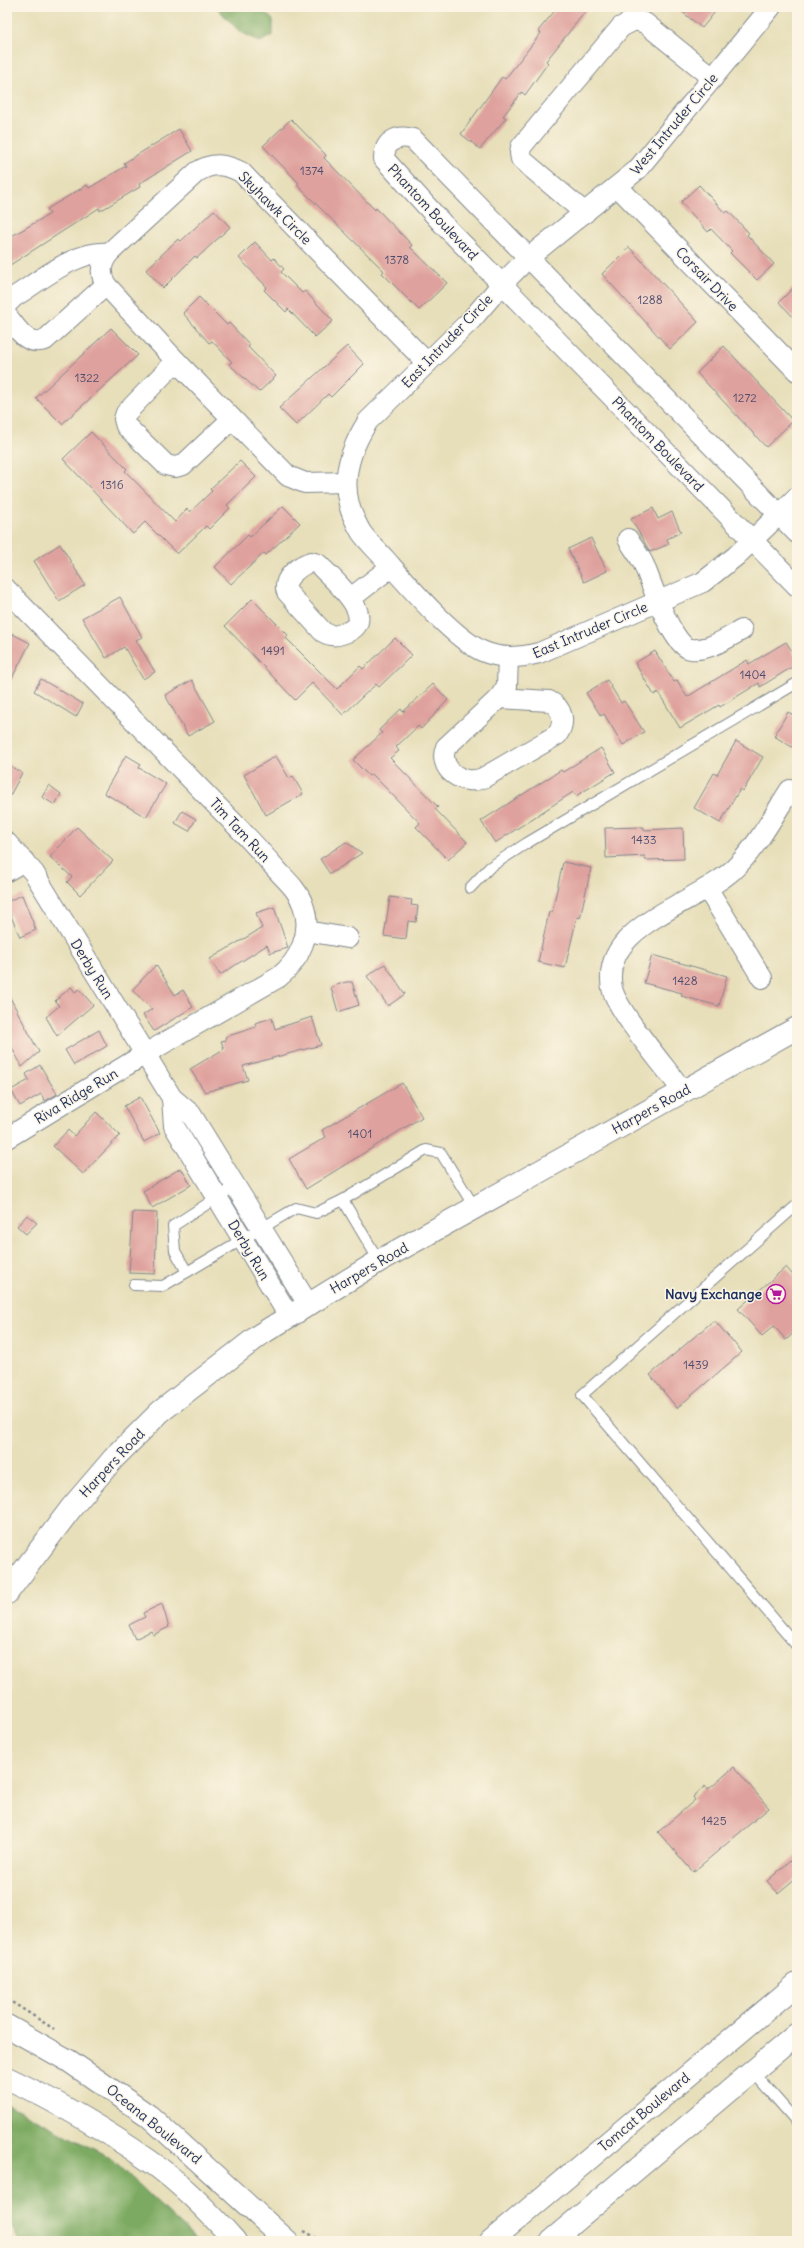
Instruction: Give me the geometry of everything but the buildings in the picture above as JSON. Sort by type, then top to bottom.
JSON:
[{"type":"main road","name":"Harpers Road","points":[[7,1593],[72,1507],[114,1458],[160,1412],[261,1334],[379,1261],[682,1090],[797,1028]]},
{"type":"main road","name":"Tomcat Boulevard","points":[[491,2241],[797,1984]]},
{"type":"main road","name":"Oceana Boulevard","points":[[7,2026],[69,2061],[149,2116],[286,2238]]},
{"type":"main road","points":[[551,2241],[797,2034]]},
{"type":"main road","points":[[7,2078],[40,2093],[152,2163],[213,2216],[235,2241]]},
{"type":"main road","points":[[576,2241],[585,2225],[611,2192]]},
{"type":"street","name":"West Intruder Circle","points":[[528,258],[618,187],[637,170],[771,7]]},
{"type":"street","points":[[585,213],[521,158],[521,147],[621,27],[635,20],[645,23],[713,78]]},
{"type":"street","name":"Phantom Boulevard","points":[[797,533],[413,139],[405,137],[396,138],[389,142],[384,151],[384,159],[502,284],[797,586]]},
{"type":"street","name":"Skyhawk Circle","points":[[106,285],[101,271],[104,259],[109,253],[197,172],[212,165],[229,166],[241,172],[427,363]]},
{"type":"street","name":"Corsair Drive","points":[[618,187],[797,371]]},
{"type":"street","points":[[7,304],[14,297],[76,259],[91,254],[109,253]]},
{"type":"street","name":"East Intruder Circle","points":[[528,258],[502,284],[472,319],[368,421],[356,440],[349,458],[346,482],[348,503],[354,520],[362,533],[410,588],[464,640],[482,651],[508,657],[526,657],[539,653],[703,582],[719,572],[779,515]]},
{"type":"street","points":[[7,316],[30,341],[38,343],[45,340],[106,285],[176,361],[288,476],[296,481],[305,483],[346,482]]},
{"type":"street","points":[[176,361],[126,413],[124,419],[126,426],[166,465],[175,467],[183,464],[232,419]]},
{"type":"street","points":[[779,515],[797,497]]},
{"type":"street","points":[[628,539],[643,563],[679,642],[690,649],[709,647],[742,630]]},
{"type":"street","points":[[351,598],[391,566]]},
{"type":"street","name":"Tim Tam Run","points":[[7,590],[249,839],[296,891],[303,904],[306,916],[306,931],[303,946],[296,959],[279,977],[145,1054]]},
{"type":"street","points":[[499,698],[549,701],[555,704],[561,714],[563,720],[562,728],[557,735],[483,778],[475,782],[466,781],[458,777],[444,761],[443,754],[446,747],[499,698],[507,686],[508,657]]},
{"type":"street","points":[[682,1090],[617,1002],[612,983],[612,961],[620,946],[634,932],[707,888],[738,866],[756,844],[790,790]]},
{"type":"street","name":"Derby Run","points":[[7,844],[34,873],[172,1098],[191,1114],[308,1304]]},
{"type":"street","points":[[7,871],[24,861]]},
{"type":"street","points":[[707,888],[762,978]]},
{"type":"street","points":[[306,931],[348,938]]},
{"type":"street","name":"Riva Ridge Run","points":[[7,1138],[145,1054]]},
{"type":"street","name":"Derby Run","points":[[172,1098],[174,1126],[289,1316]]},
{"type":"lane","points":[[470,888],[490,867],[527,843],[748,710],[797,683]]},
{"type":"lane","points":[[134,1285],[163,1286],[296,1208],[316,1213],[343,1200],[426,1150],[434,1150],[441,1154],[475,1208]]},
{"type":"lane","points":[[187,1272],[175,1251],[173,1226],[235,1186]]},
{"type":"lane","points":[[343,1200],[379,1261]]},
{"type":"lane","points":[[796,1209],[582,1395],[797,1646]]},
{"type":"lane","points":[[753,2072],[797,2122]]},
{"type":"green space","points":[[216,7],[260,7],[273,20],[273,35],[260,42],[239,31]]},
{"type":"green space","points":[[7,2104],[109,2157],[197,2241],[19,2241],[7,2216]]},
{"type":"place","name":"Navy Exchange","points":[[776,1294]]}]
